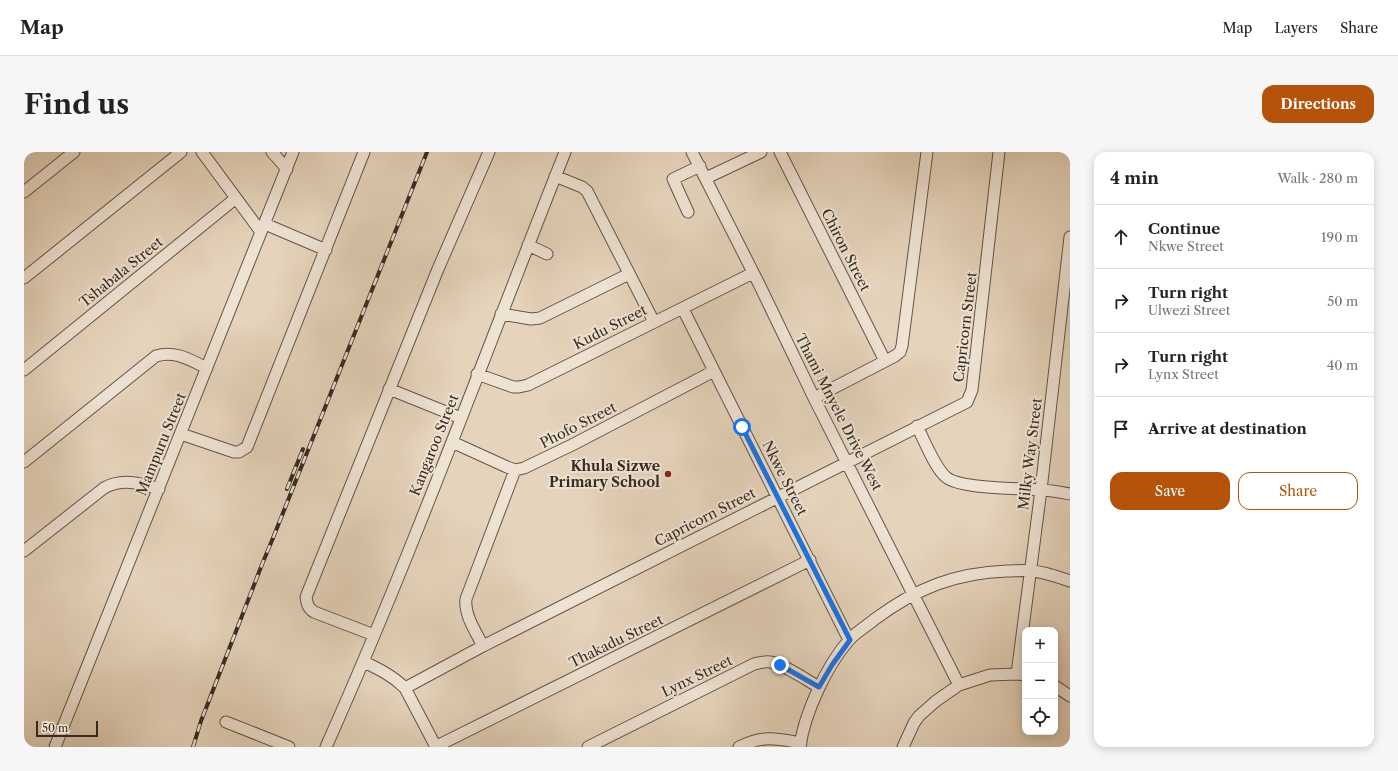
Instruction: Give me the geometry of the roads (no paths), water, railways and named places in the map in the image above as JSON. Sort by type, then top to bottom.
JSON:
[{"type":"street","points":[[24,192],[74,152]]},
{"type":"street","points":[[24,278],[181,152]]},
{"type":"street","points":[[202,152],[236,198],[263,228],[326,250]]},
{"type":"street","points":[[272,152],[287,169]]},
{"type":"street","name":"Mampuru Street","points":[[55,747],[293,152]]},
{"type":"street","points":[[181,434],[234,452],[239,452],[247,447],[364,152]]},
{"type":"street","points":[[374,635],[314,612],[306,604],[306,597],[438,269],[489,152]]},
{"type":"street","name":"Kangaroo Street","points":[[326,747],[364,662],[452,442],[564,152]]},
{"type":"street","name":"Thami Mnyele Drive West","points":[[692,152],[959,685]]},
{"type":"street","points":[[706,178],[761,152]]},
{"type":"street","name":"Chiron Street","points":[[780,152],[885,361]]},
{"type":"street","points":[[814,398],[900,352],[927,152]]},
{"type":"street","name":"Capricorn Street","points":[[405,688],[483,646],[967,402],[972,390],[1000,152]]},
{"type":"street","points":[[688,212],[674,179],[700,166]]},
{"type":"street","points":[[555,176],[582,187],[587,191],[654,322]]},
{"type":"street","name":"Tshabala Street","points":[[24,370],[236,198]]},
{"type":"street","name":"Milky Way Street","points":[[1021,674],[1031,571],[1070,237]]},
{"type":"street","points":[[528,245],[547,254]]},
{"type":"street","name":"Kudu Street","points":[[477,374],[513,387],[524,386],[683,309],[753,273]]},
{"type":"street","points":[[501,314],[531,319],[540,318],[629,274]]},
{"type":"street","name":"Nkwe Street","points":[[683,309],[850,640]]},
{"type":"street","points":[[24,462],[156,356],[164,354],[180,355],[207,368]]},
{"type":"street","name":"Phofo Street","points":[[515,470],[524,468],[572,445],[714,371]]},
{"type":"street","points":[[389,389],[461,418]]},
{"type":"street","points":[[917,426],[936,464],[947,478],[969,484],[1070,494]]},
{"type":"street","points":[[452,442],[515,470],[466,599],[465,605],[469,617],[483,646]]},
{"type":"street","points":[[24,551],[110,484],[118,482],[135,482],[159,488]]},
{"type":"street","name":"Thakadu Street","points":[[436,747],[810,560]]},
{"type":"street","points":[[739,747],[753,741],[770,737],[800,745],[819,687],[832,665],[850,640],[894,605],[913,594],[934,585],[968,575],[987,572],[1031,571],[1045,573],[1070,581]]},
{"type":"street","points":[[364,662],[384,672],[398,681],[405,688],[436,747]]},
{"type":"street","name":"Lynx Street","points":[[588,747],[754,664],[772,662],[819,687]]},
{"type":"street","points":[[903,747],[914,723],[925,709],[959,685],[990,675],[1021,674]]},
{"type":"street","points":[[1058,688],[1070,696]]},
{"type":"street","points":[[226,722],[289,747]]},
{"type":"railway","points":[[193,747],[201,721],[263,562],[427,152]]},
{"type":"railway","points":[[287,489],[303,449]]},
{"type":"place","name":"Khula Sizwe Primary School","points":[[668,474]]}]
